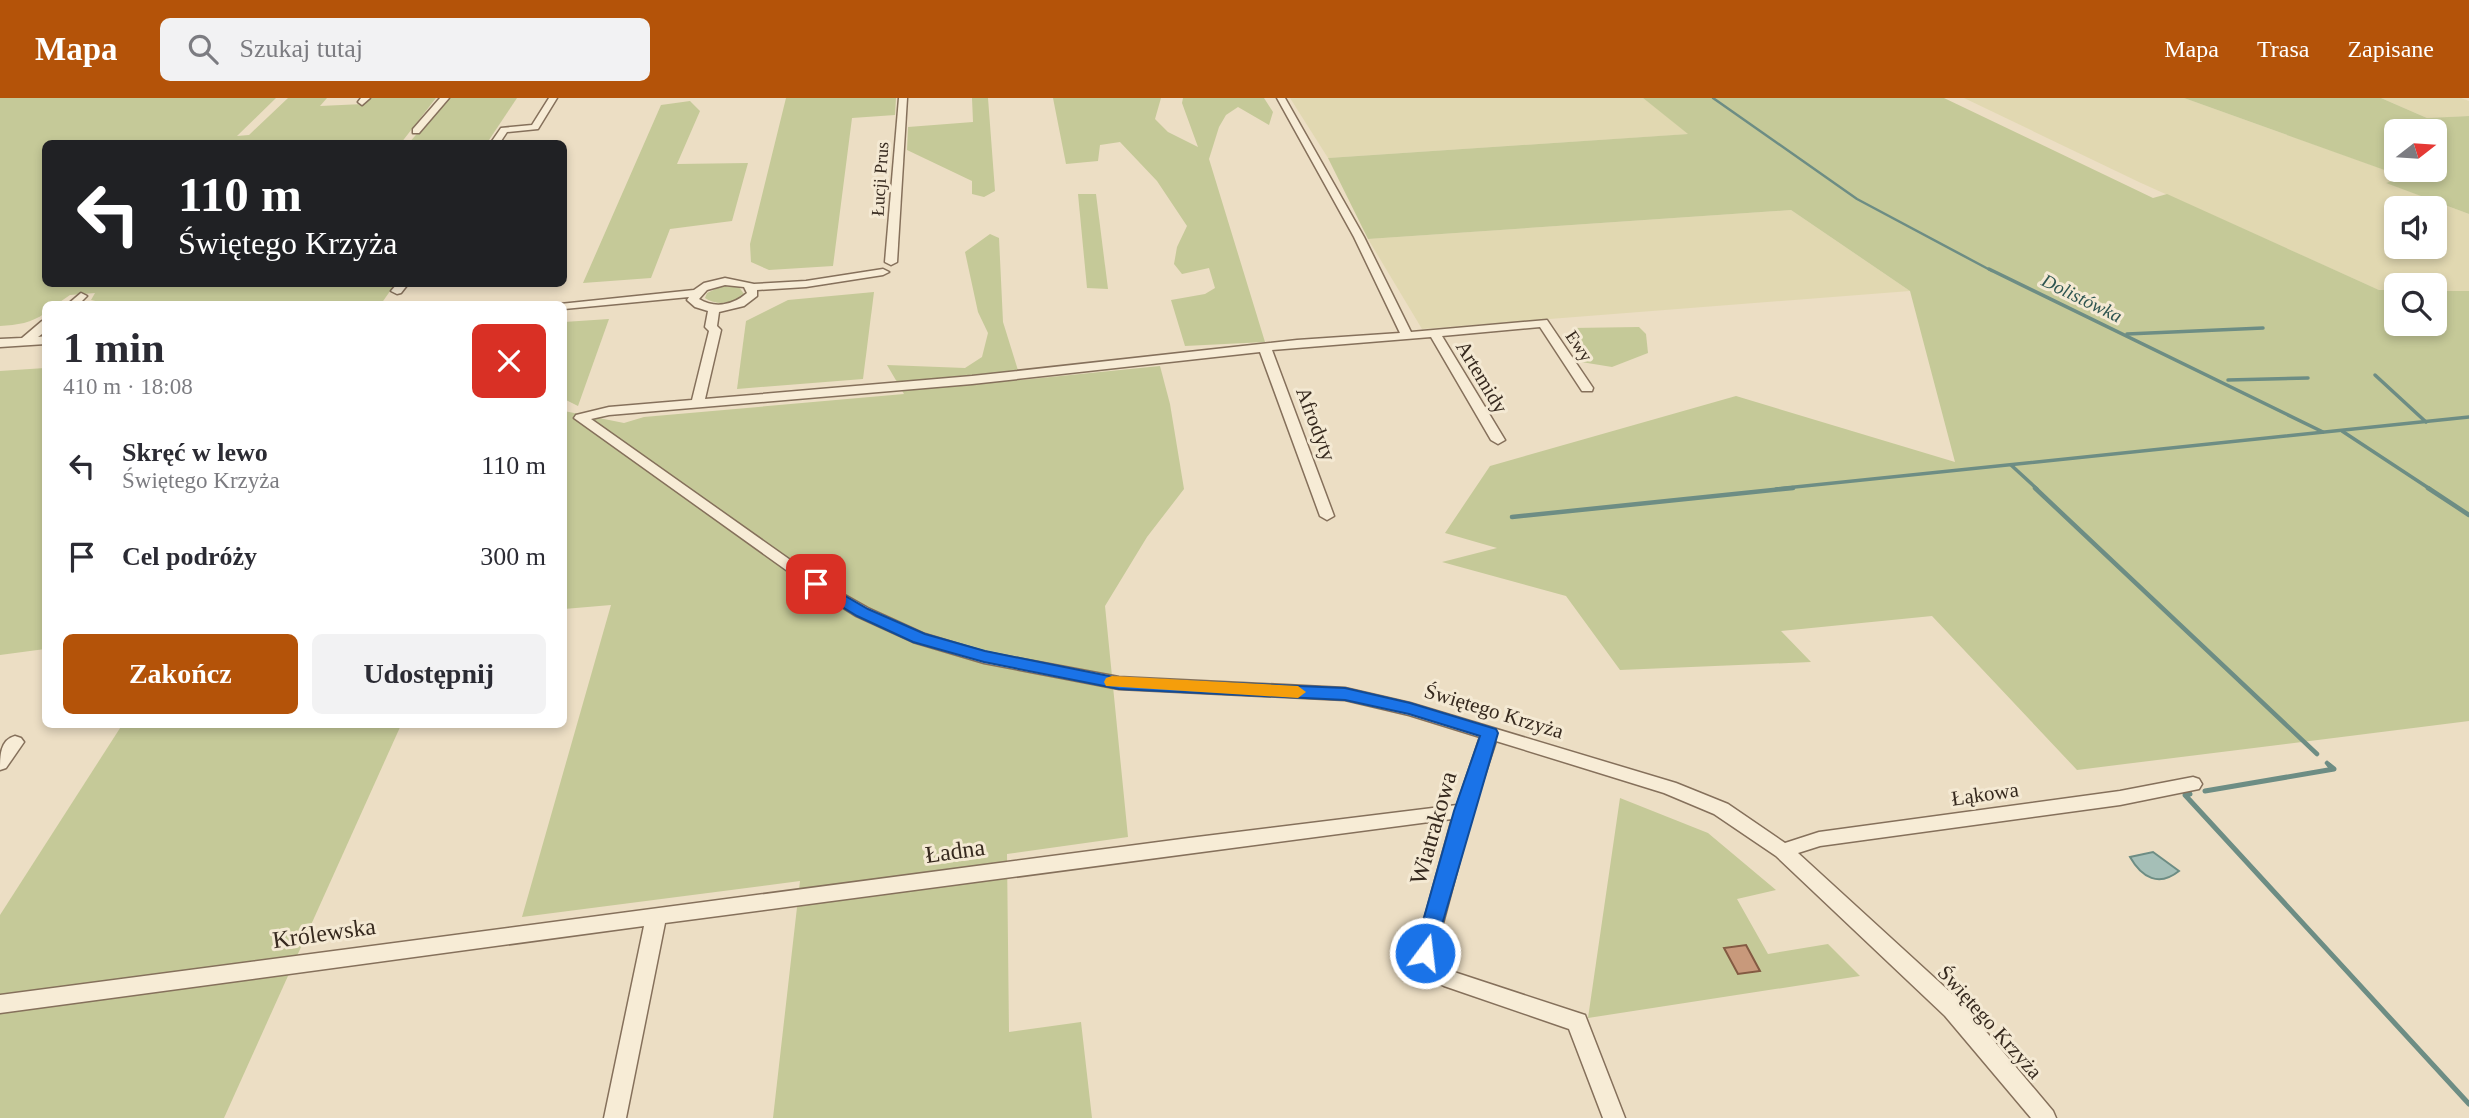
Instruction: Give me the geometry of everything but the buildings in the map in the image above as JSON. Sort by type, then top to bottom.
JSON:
[{"type":"street","points":[[415,131],[445,98]]},
{"type":"street","points":[[497,140],[504,130],[535,127],[553,98]]},
{"type":"street","name":"Łucji Prus","points":[[753,290],[806,284],[887,267],[903,98]]},
{"type":"street","points":[[1281,98],[1359,237],[1407,336]]},
{"type":"street","points":[[567,306],[695,296],[706,286],[725,281],[743,282],[753,290],[744,302],[728,307],[700,306],[695,296]]},
{"type":"street","points":[[728,307],[722,326],[715,330],[698,403],[972,380],[1265,348],[1434,333]]},
{"type":"street","points":[[714,308],[711,327],[715,330]]},
{"type":"street","name":"Ewy","points":[[1434,333],[1543,323],[1587,388]]},
{"type":"street","name":"Artemidy","points":[[1434,333],[1498,440]]},
{"type":"street","points":[[0,337],[40,338]]},
{"type":"street","points":[[0,343],[40,338]]},
{"type":"street","name":"Afrodyty","points":[[1265,348],[1327,516]]},
{"type":"street","name":"Świętego Krzyża","points":[[698,403],[609,411],[581,418],[816,584],[862,612],[919,638],[984,657],[1119,683],[1345,694],[1410,709],[1670,788],[1720,809],[1783,851],[1953,1009],[2045,1118]]},
{"type":"street","name":"Wiatrakowa","points":[[1490,733],[1464,811],[1425,953],[1427,968],[1451,980],[1577,1022],[1614,1118]]},
{"type":"street","points":[[0,763],[15,742]]},
{"type":"street","name":"Łąkowa","points":[[1783,851],[1819,839],[2120,798],[2193,784]]},
{"type":"street","name":"Ładna","points":[[656,917],[1464,811]]},
{"type":"street","points":[[615,1118],[656,917]]},
{"type":"street","name":"Królewska","points":[[0,1004],[656,917]]},
{"type":"shaded area","points":[[1290,98],[1643,98],[1689,134],[1328,158]]},
{"type":"shaded area","points":[[1964,98],[2184,98],[2384,169],[2384,182],[2390,182],[2387,183],[2421,196],[2384,196],[2384,259],[2447,259],[2447,206],[2469,214],[2469,291],[2447,291],[2447,273],[2384,273],[2384,290],[2141,183]]},
{"type":"shaded area","points":[[2381,98],[2461,98],[2469,101],[2469,116],[2427,118]]},
{"type":"shaded area","points":[[1791,210],[1910,291],[1422,329],[1368,239]]},
{"type":"green space","points":[[0,98],[276,98],[237,136],[249,135],[288,98],[327,98],[320,106],[363,104],[369,98],[436,98],[403,140],[42,140],[42,287],[393,287],[383,301],[91,300],[95,293],[70,295],[61,301],[42,301],[42,315],[35,319],[0,326]]},
{"type":"green space","points":[[448,98],[517,98],[489,140],[411,140]]},
{"type":"green space","points":[[786,98],[896,98],[895,115],[852,118],[833,266],[769,270],[751,262],[750,244]]},
{"type":"green space","points":[[972,98],[988,98],[995,191],[984,197],[972,194],[972,181],[907,150],[908,127],[973,122]]},
{"type":"green space","points":[[1053,98],[1161,98],[1155,119],[1168,132],[1198,147],[1182,103],[1183,98],[1264,98],[1273,112],[1269,125],[1238,107],[1226,115],[1219,127],[1209,159],[1265,342],[1185,346],[1171,300],[1205,294],[1215,288],[1209,268],[1182,274],[1174,264],[1177,247],[1187,226],[1157,181],[1120,142],[1100,145],[1098,161],[1066,164]]},
{"type":"green space","points":[[1643,98],[1944,98],[2153,198],[2167,194],[2384,290],[2384,336],[2447,336],[2447,291],[2469,291],[2469,721],[2077,770],[1932,616],[1781,631],[1811,662],[1620,670],[1566,596],[1442,562],[1497,548],[1445,533],[1490,466],[1736,396],[1955,462],[1910,291],[1791,210],[1368,239],[1328,158],[1688,134]]},
{"type":"green space","points":[[2184,98],[2381,98],[2427,118],[2469,116],[2469,214],[2447,206],[2447,196],[2421,196],[2386,183],[2447,182],[2447,119],[2384,119],[2384,170]]},
{"type":"green space","points":[[690,101],[700,111],[677,164],[748,163],[732,221],[670,229],[651,278],[583,283],[661,105]]},
{"type":"green space","points":[[1078,194],[1096,194],[1108,289],[1087,288]]},
{"type":"green space","points":[[990,234],[999,238],[1003,322],[1021,380],[1160,366],[1170,404],[1184,489],[1147,537],[1105,606],[1128,837],[1007,854],[1009,1032],[1081,1022],[1092,1118],[773,1118],[800,881],[522,917],[611,605],[567,609],[567,412],[624,423],[644,417],[904,394],[887,365],[965,368],[982,357],[988,333],[978,312],[965,252]]},
{"type":"green space","points":[[722,286],[739,287],[744,294],[725,303],[705,298],[707,293]]},
{"type":"green space","points":[[874,292],[863,379],[737,389],[746,321],[788,300]]},
{"type":"green space","points":[[609,319],[578,406],[567,400],[567,322]]},
{"type":"green space","points":[[1639,327],[1646,334],[1648,353],[1612,367],[1575,361],[1572,328]]},
{"type":"green space","points":[[42,368],[42,649],[0,655],[0,371]]},
{"type":"green space","points":[[120,728],[400,728],[224,1118],[0,1118],[0,915]]},
{"type":"green space","points":[[1620,798],[1708,833],[1776,890],[1737,899],[1768,954],[1828,944],[1860,976],[1588,1018]]},
{"type":"water","points":[[2153,852],[2179,871],[2165,879],[2152,878],[2140,870],[2130,857]]},
{"type":"waterway","name":"Dolistówka","points":[[1713,98],[1857,199],[1992,271]]},
{"type":"waterway","name":"Dolistówka","points":[[1989,269],[2323,432]]},
{"type":"waterway","points":[[2127,334],[2263,328]]},
{"type":"waterway","points":[[2375,375],[2425,422]]},
{"type":"waterway","points":[[2228,380],[2308,378]]},
{"type":"waterway","name":"Dolistówka","points":[[2425,422],[2469,417]]},
{"type":"waterway","points":[[1776,489],[2425,422]]},
{"type":"waterway","points":[[2342,431],[2430,489]]},
{"type":"waterway","points":[[2011,465],[2037,489]]},
{"type":"waterway","points":[[1512,517],[1793,488]]},
{"type":"waterway","points":[[2035,488],[2317,754]]},
{"type":"waterway","points":[[2428,488],[2469,515]]},
{"type":"waterway","points":[[2205,791],[2334,769],[2329,765]]},
{"type":"waterway","points":[[2190,794],[2185,795],[2469,1104]]},
{"type":"slow traffic","points":[[1112,682],[1298,692]]},
{"type":"route","points":[[816,584],[862,612],[919,638],[984,657],[1119,683],[1345,694],[1410,709],[1490,733],[1464,811],[1425,953]]}]
